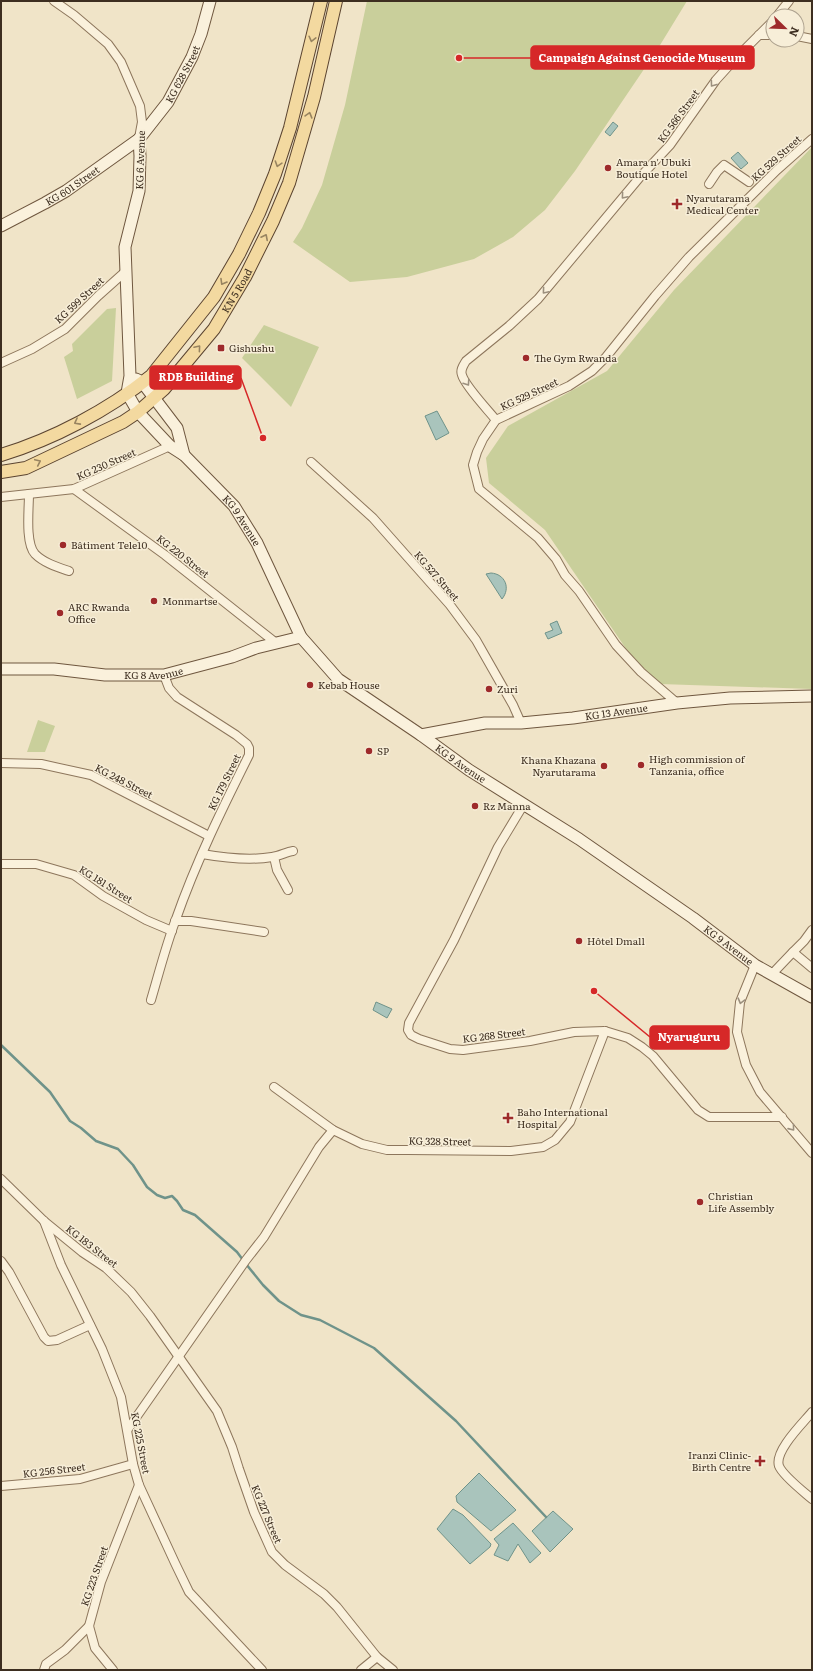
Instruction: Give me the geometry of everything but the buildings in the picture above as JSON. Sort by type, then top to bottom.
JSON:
[{"type":"main road","name":"KG 628 Street","points":[[139,139],[168,102],[192,57],[201,34],[210,1]]},
{"type":"main road","name":"KN 5 Road","points":[[1,455],[45,439],[112,404],[142,382],[150,376],[214,297],[239,254],[259,213],[275,174],[290,128],[321,1]]},
{"type":"main road","name":"KN 5 Road","points":[[1,472],[26,468],[123,422],[138,412],[164,388],[214,329],[245,277],[273,221],[288,183],[300,149],[314,97],[336,1]]},
{"type":"main road","name":"KG 601 Street","points":[[4,222],[45,204],[66,191],[139,139]]},
{"type":"main road","name":"KG 6 Avenue","points":[[127,393],[130,376],[125,247],[139,191],[139,139]]},
{"type":"main road","points":[[130,376],[142,382],[177,428],[184,456]]},
{"type":"main road","name":"KG 9 Avenue","points":[[127,393],[138,412],[170,446],[184,456],[212,482],[238,512],[257,543],[302,637],[338,679],[469,770],[579,839],[693,918],[755,965],[812,997]]},
{"type":"main road","name":"KG 8 Avenue","points":[[1,669],[54,669],[105,675],[164,675],[302,637]]},
{"type":"main road","name":"KG 13 Avenue","points":[[421,736],[485,724],[522,723],[573,718],[678,703],[730,698],[812,696]]},
{"type":"street","name":"KG 6 Avenue","points":[[54,1],[74,15],[108,44],[121,62],[140,106],[142,122],[139,139]]},
{"type":"street","name":"KG 566 Street","points":[[496,420],[466,383],[462,375],[462,368],[466,361],[492,341],[538,299],[640,177],[670,145],[716,80],[765,29]]},
{"type":"street","points":[[759,35],[765,35]]},
{"type":"street","name":"KG 529 Street","points":[[678,703],[641,672],[616,645],[579,591],[565,575],[556,559],[538,538],[478,489],[473,465],[476,452],[496,420],[569,386],[599,365],[655,296],[689,258],[777,170],[812,139]]},
{"type":"street","points":[[709,184],[724,165],[749,182]]},
{"type":"street","name":"KG 599 Street","points":[[1,363],[32,349],[65,328],[126,271]]},
{"type":"street","name":"KG 230 Street","points":[[1,497],[74,489],[170,446]]},
{"type":"street","name":"KG 527 Street","points":[[311,462],[373,518],[450,605],[476,640],[522,723]]},
{"type":"street","name":"KG 220 Street","points":[[74,489],[165,555],[276,643]]},
{"type":"street","points":[[29,494],[29,538],[34,554],[46,562],[68,571]]},
{"type":"street","name":"KG 179 Street","points":[[151,1000],[175,921],[209,836],[249,755],[249,748],[247,744],[236,735],[177,698],[169,688],[164,675]]},
{"type":"street","name":"KG 248 Street","points":[[1,763],[40,764],[91,775],[209,836]]},
{"type":"street","name":"KG 268 Street","points":[[524,804],[498,847],[454,940],[409,1023],[408,1030],[412,1035],[419,1040],[450,1049],[463,1050],[530,1041],[574,1032],[605,1031],[628,1038],[653,1056],[698,1110],[710,1118],[782,1116]]},
{"type":"street","points":[[202,854],[224,858],[248,859],[274,857],[294,851]]},
{"type":"street","points":[[274,857],[277,870],[288,890]]},
{"type":"street","name":"KG 181 Street","points":[[1,864],[36,864],[74,875],[109,899],[146,920],[172,931]]},
{"type":"street","points":[[175,921],[191,921],[264,932]]},
{"type":"street","points":[[772,974],[804,941],[812,930]]},
{"type":"street","points":[[793,952],[812,968]]},
{"type":"street","points":[[755,965],[740,1002],[737,1032],[746,1065],[760,1092],[812,1153]]},
{"type":"street","name":"KG 328 Street","points":[[274,1087],[333,1130],[362,1144],[387,1150],[511,1151],[543,1147],[555,1140],[570,1122],[605,1031]]},
{"type":"street","points":[[128,1429],[246,1260],[264,1237],[319,1147],[333,1130]]},
{"type":"street","name":"KG 183 Street","points":[[1,1179],[44,1221],[82,1252],[106,1268],[131,1292],[179,1355]]},
{"type":"street","name":"KG 225 Street","points":[[44,1221],[61,1265],[102,1349],[121,1397],[128,1429],[133,1464],[139,1485],[189,1592],[262,1670]]},
{"type":"street","points":[[1,1261],[9,1272],[44,1337],[48,1341],[57,1340],[90,1325]]},
{"type":"street","name":"KG 227 Street","points":[[179,1355],[217,1411],[232,1447],[254,1512],[272,1552],[285,1566],[329,1599],[377,1656],[393,1670]]},
{"type":"street","points":[[812,1412],[782,1450],[778,1459],[780,1467],[787,1476],[812,1499]]},
{"type":"street","name":"KG 256 Street","points":[[1,1486],[80,1479],[133,1464]]},
{"type":"street","name":"KG 223 Street","points":[[89,1626],[101,1582],[139,1485]]},
{"type":"street","points":[[44,1670],[46,1664],[65,1650],[89,1626],[95,1648],[113,1670]]},
{"type":"street","points":[[361,1670],[377,1656]]},
{"type":"green space","points":[[367,1],[687,1],[657,50],[575,171],[545,210],[513,237],[474,259],[407,277],[350,282],[293,242],[302,228],[322,185],[345,105]]},
{"type":"green space","points":[[812,147],[812,689],[660,684],[631,656],[545,530],[489,483],[486,458],[508,426],[607,371],[674,290]]},
{"type":"green space","points":[[116,308],[112,381],[77,399],[64,357],[73,351],[72,344],[107,309]]},
{"type":"green space","points":[[264,325],[319,347],[291,407],[242,358]]},
{"type":"green space","points":[[38,720],[55,726],[45,752],[27,752]]},
{"type":"water","points":[[613,122],[618,126],[610,136],[605,132]]},
{"type":"water","points":[[738,152],[748,163],[741,169],[731,158]]},
{"type":"water","points":[[437,411],[449,433],[436,440],[425,416]]},
{"type":"water","points":[[491,573],[500,576],[505,582],[506,590],[502,599],[486,574]]},
{"type":"water","points":[[557,621],[562,633],[548,639],[545,633],[553,630],[550,624]]},
{"type":"water","points":[[376,1002],[392,1009],[387,1018],[373,1010]]},
{"type":"water","points":[[479,1473],[516,1510],[491,1531],[457,1502],[456,1496]]},
{"type":"water","points":[[453,1509],[463,1515],[491,1544],[490,1547],[470,1564],[437,1529]]},
{"type":"water","points":[[553,1511],[573,1529],[550,1552],[532,1531]]},
{"type":"water","points":[[513,1523],[541,1553],[530,1563],[518,1544],[508,1561],[494,1555],[499,1545],[494,1539]]},
{"type":"waterway","points":[[1,1045],[50,1092],[70,1121],[96,1141],[118,1149],[133,1165],[147,1187],[157,1195],[165,1198],[172,1196],[183,1210],[195,1215],[237,1252],[243,1260]]},
{"type":"waterway","points":[[246,1264],[263,1285],[279,1301],[301,1315],[320,1320],[374,1348],[456,1421],[546,1517]]},
{"type":"place","name":"Campaign Against Genocide Museum","points":[[459,58]]},
{"type":"place","name":"Amara n' Ubuki Boutique Hotel","points":[[608,168]]},
{"type":"place","name":"Nyarutarama Medical Center","points":[[677,204]]},
{"type":"place","name":"Gishushu","points":[[221,348]]},
{"type":"place","name":"The Gym Rwanda","points":[[526,358]]},
{"type":"place","name":"RDB Building","points":[[263,438]]},
{"type":"place","name":"Bâtiment Tele10","points":[[63,545]]},
{"type":"place","name":"Monmartse","points":[[154,601]]},
{"type":"place","name":"ARC Rwanda Office","points":[[60,613]]},
{"type":"place","name":"Kebab House","points":[[310,685]]},
{"type":"place","name":"Zuri","points":[[489,689]]},
{"type":"place","name":"SP","points":[[369,751]]},
{"type":"place","name":"High commission of Tanzania, office","points":[[641,765]]},
{"type":"place","name":"Khana Khazana Nyarutarama","points":[[604,766]]},
{"type":"place","name":"Rz Manna","points":[[475,806]]},
{"type":"place","name":"Hôtel Dmall","points":[[579,941]]},
{"type":"place","name":"Nyaruguru","points":[[594,991]]},
{"type":"place","name":"Baho International Hospital","points":[[508,1118]]},
{"type":"place","name":"Christian Life Assembly","points":[[700,1202]]},
{"type":"place","name":"Iranzi Clinic- Birth Centre","points":[[760,1461]]}]
